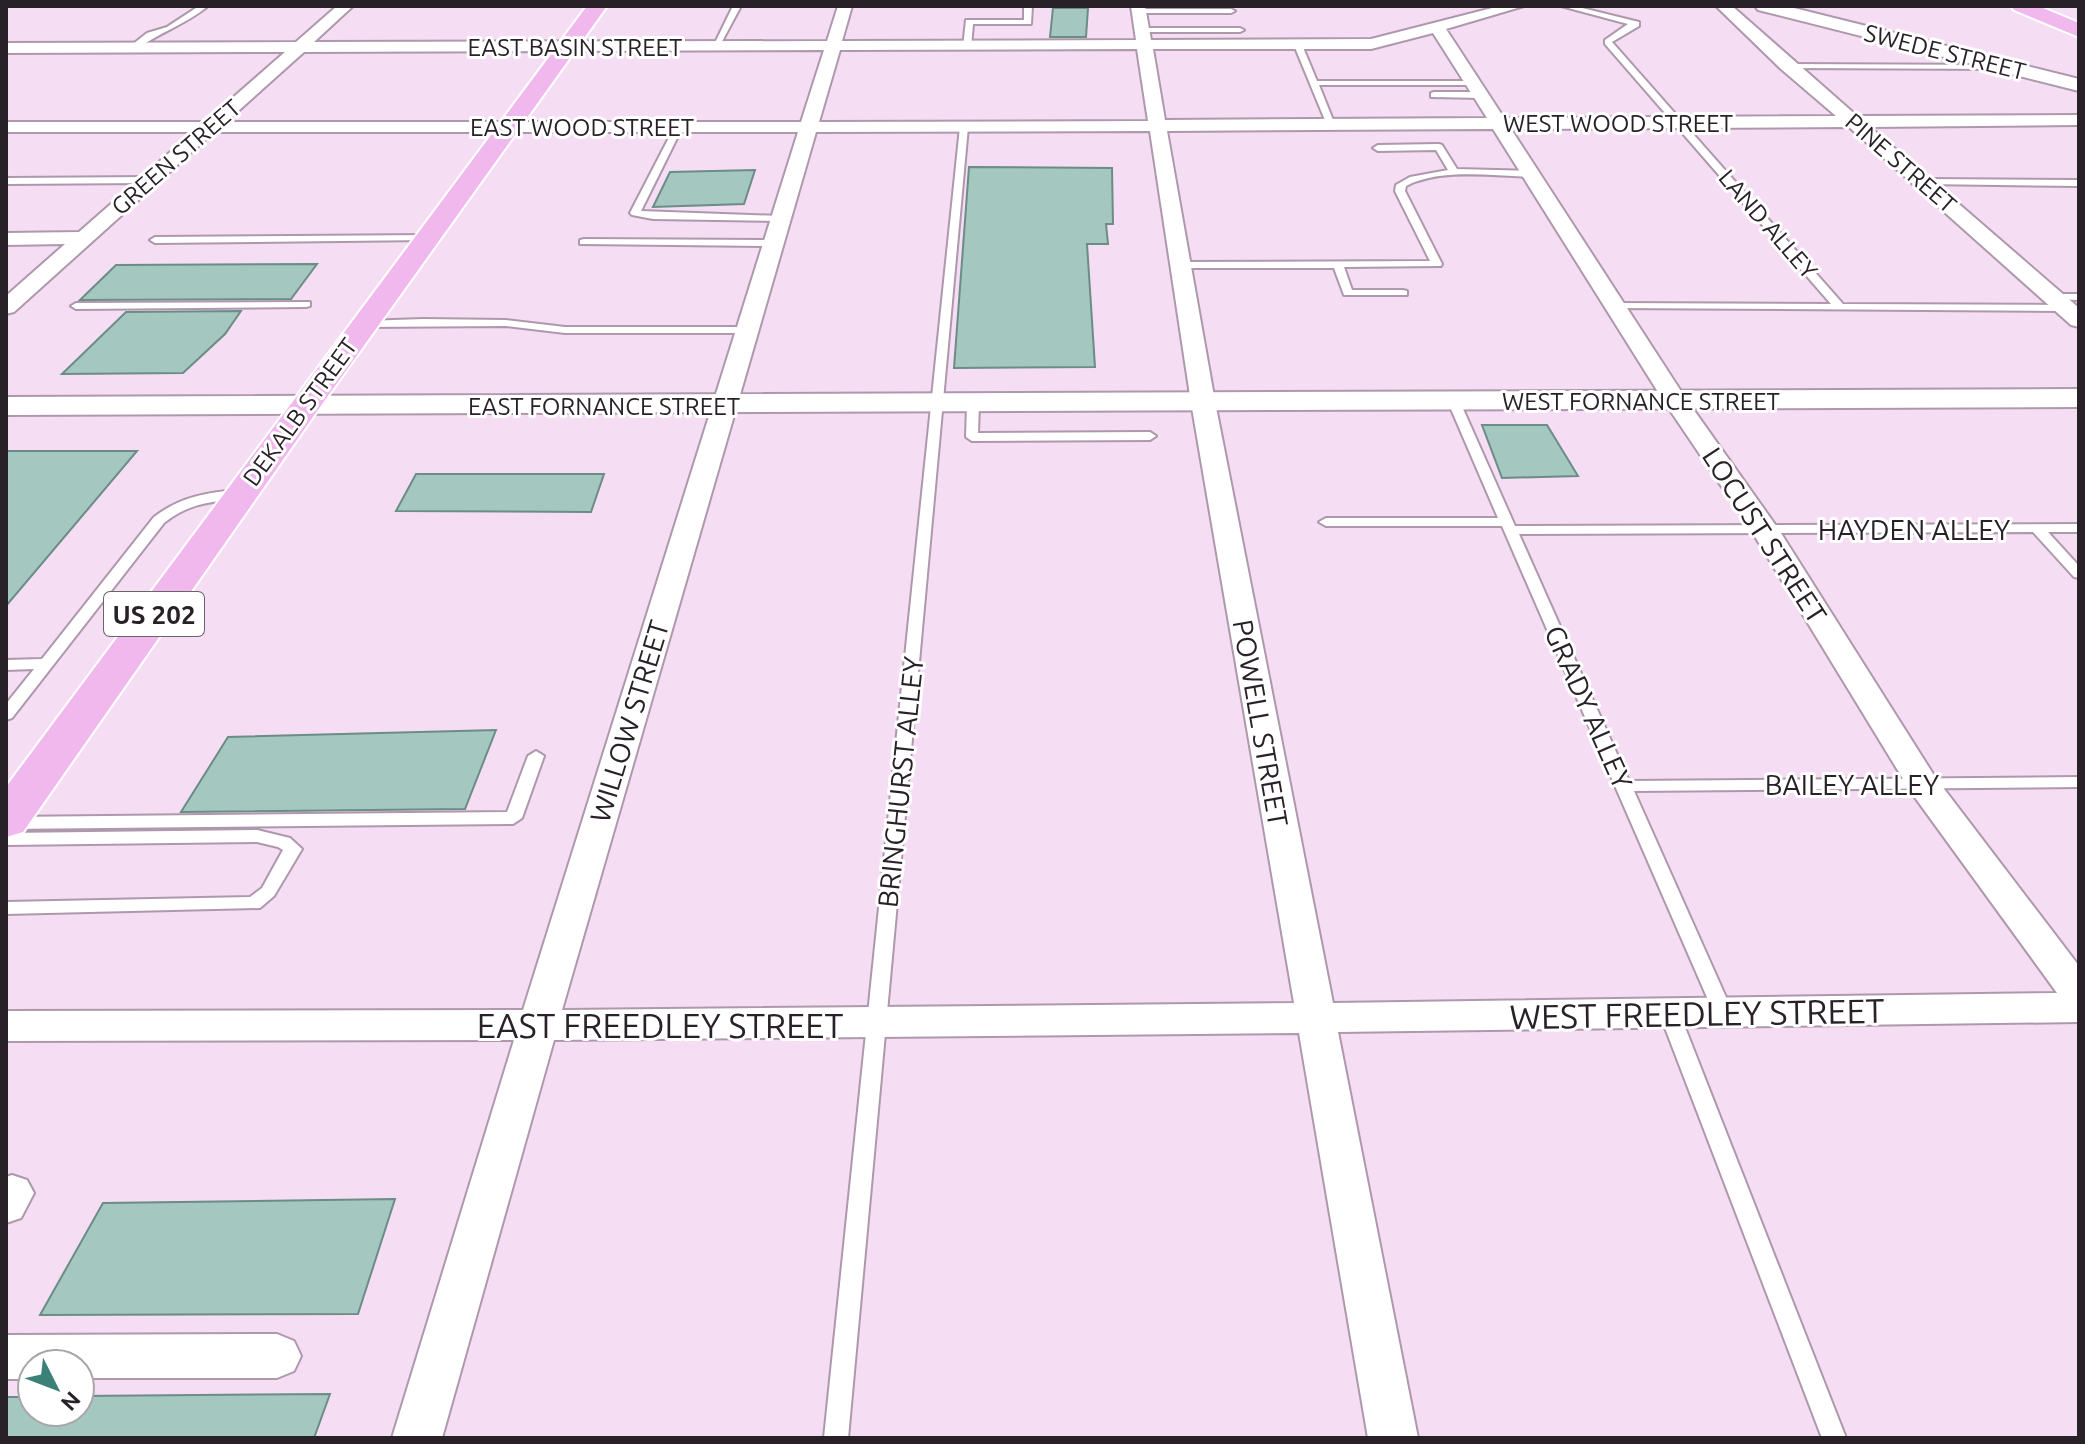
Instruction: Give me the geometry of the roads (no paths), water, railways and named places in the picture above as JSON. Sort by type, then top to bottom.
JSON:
[{"type":"highway","name":"DEKALB STREET","points":[[6,822],[303,407],[597,6]]},
{"type":"highway","points":[[2023,6],[2079,31]]},
{"type":"street","name":"GREEN STREET","points":[[6,307],[346,6]]},
{"type":"street","name":"WILLOW STREET","points":[[417,1438],[845,6]]},
{"type":"street","name":"EAST BASIN STREET","points":[[6,48],[967,47],[1141,23],[1298,45],[1371,44],[1517,6]]},
{"type":"street","name":"PINE STREET","points":[[1723,6],[1787,66],[2069,306]]},
{"type":"street","name":"SWEDE STREET","points":[[1781,8],[2079,85]]},
{"type":"street","name":"POWELL STREET","points":[[1141,23],[1203,402],[1393,1438]]},
{"type":"street","name":"LOCUST STREET","points":[[1437,27],[1675,400],[1765,530],[1923,784],[2079,994]]},
{"type":"street","name":"WEST WOOD STREET","points":[[1157,125],[2079,120]]},
{"type":"street","name":"EAST WOOD STREET","points":[[6,127],[1157,125]]},
{"type":"street","points":[[6,239],[83,238]]},
{"type":"street","name":"WEST FORNANCE STREET","points":[[1203,402],[2079,398]]},
{"type":"street","name":"EAST FORNANCE STREET","points":[[6,406],[725,406],[1203,402]]},
{"type":"street","name":"WEST FREEDLEY STREET","points":[[1315,1020],[2079,1007]]},
{"type":"street","name":"EAST FREEDLEY STREET","points":[[6,1026],[1315,1020]]},
{"type":"street","points":[[6,1357],[277,1356]]},
{"type":"lane","points":[[132,48],[150,35],[170,29],[204,6]]},
{"type":"lane","points":[[715,47],[737,6]]},
{"type":"lane","points":[[967,47],[969,22],[1028,22],[1028,6]]},
{"type":"lane","name":"LAND ALLEY","points":[[1565,6],[1636,24],[1608,42],[1841,308]]},
{"type":"lane","points":[[1141,23],[1231,11]]},
{"type":"lane","points":[[1141,23],[1240,30]]},
{"type":"lane","points":[[1298,45],[1331,125]]},
{"type":"lane","points":[[1787,66],[2005,67]]},
{"type":"lane","points":[[1314,83],[1478,89]]},
{"type":"lane","points":[[1434,95],[1478,89]]},
{"type":"lane","points":[[679,126],[635,213],[776,231]]},
{"type":"lane","name":"BRINGHURST ALLEY","points":[[836,1438],[964,127]]},
{"type":"lane","points":[[1378,148],[1439,147],[1455,174]]},
{"type":"lane","points":[[1180,265],[1437,264],[1400,191],[1401,185],[1422,176],[1532,174]]},
{"type":"lane","points":[[6,181],[150,180]]},
{"type":"lane","points":[[1925,182],[2079,183]]},
{"type":"lane","points":[[584,242],[776,231]]},
{"type":"lane","points":[[155,240],[429,237]]},
{"type":"lane","points":[[1338,264],[1348,293],[1403,293]]},
{"type":"lane","points":[[76,306],[306,304]]},
{"type":"lane","points":[[1614,306],[2069,306]]},
{"type":"lane","points":[[364,324],[506,323],[565,330],[747,330]]},
{"type":"lane","name":"GRADY ALLEY","points":[[1454,402],[1723,1013]]},
{"type":"lane","points":[[973,404],[972,437],[1150,436]]},
{"type":"lane","points":[[6,715],[101,590],[159,520],[175,506],[200,496],[240,494]]},
{"type":"lane","name":"HAYDEN ALLEY","points":[[1326,522],[1765,530],[2079,528]]},
{"type":"lane","points":[[2037,528],[2079,574]]},
{"type":"lane","points":[[6,665],[45,664]]},
{"type":"lane","points":[[6,822],[513,818],[536,756]]},
{"type":"lane","name":"BAILEY ALLEY","points":[[1625,786],[2079,782]]},
{"type":"lane","points":[[6,839],[257,836],[284,842],[293,849],[268,892],[254,903],[6,908]]},
{"type":"lane","points":[[1669,1012],[1834,1438]]}]
